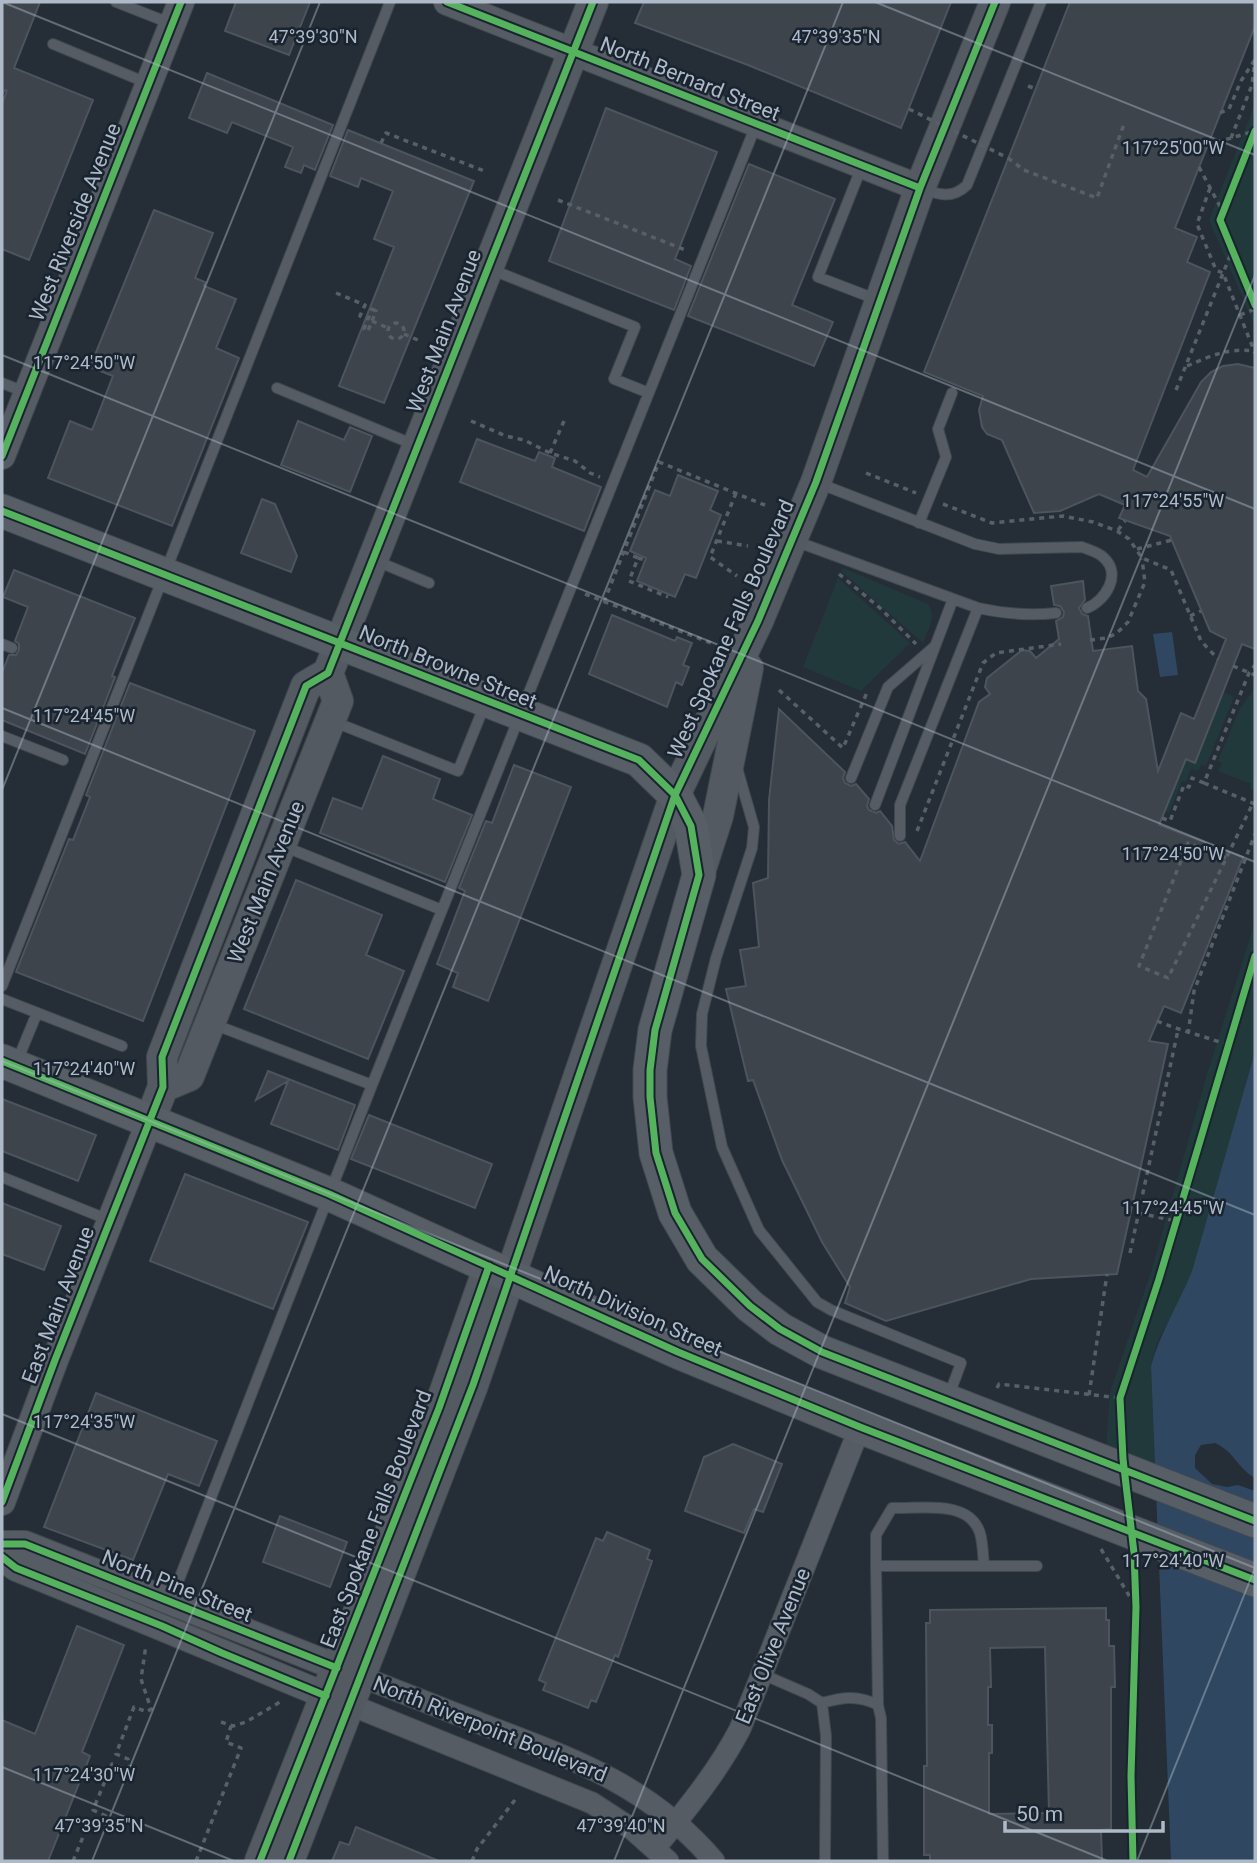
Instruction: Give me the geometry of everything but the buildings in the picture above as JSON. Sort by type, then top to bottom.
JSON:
[{"type":"main road","name":"West Main Avenue","points":[[163,1087],[189,1076],[281,845],[338,701],[333,658],[593,2]]},
{"type":"main road","name":"West Spokane Falls Boulevard","points":[[500,1271],[675,795],[758,621],[816,482],[920,188],[995,2]]},
{"type":"main road","name":"North Browne Street","points":[[2,511],[164,574],[333,658],[486,701],[639,760],[675,795],[691,826],[699,875]]},
{"type":"main road","points":[[758,621],[718,816],[655,1030],[650,1070],[654,1141],[675,1213],[702,1259],[750,1306],[780,1329],[822,1352],[1255,1521]]},
{"type":"main road","points":[[149,1123],[163,1087],[162,1057],[306,686],[333,658]]},
{"type":"main road","name":"North Division Street","points":[[9,1064],[329,1194],[678,1352],[860,1427],[1255,1580]]},
{"type":"main road","name":"East Spokane Falls Boulevard","points":[[260,1861],[344,1687],[452,1443],[500,1271]]},
{"type":"main road","name":"East Spokane Falls Boulevard","points":[[289,1861],[344,1687]]},
{"type":"street","name":"North Bernard Street","points":[[447,2],[920,188]]},
{"type":"street","name":"West Riverside Avenue","points":[[2,456],[14,388],[177,13]]},
{"type":"street","name":"East Main Avenue","points":[[2,1502],[149,1123]]},
{"type":"street","name":"East Olive Avenue","points":[[662,1855],[677,1821],[701,1793],[729,1750],[860,1427]]},
{"type":"street","name":"North Pine Street","points":[[2,1544],[26,1544],[160,1624]]},
{"type":"street","name":"North Pine Street","points":[[2,1557],[16,1568],[160,1624],[222,1653],[344,1687]]},
{"type":"street","name":"North Riverpoint Boulevard","points":[[344,1687],[579,1762],[614,1779],[677,1821],[714,1861]]},
{"type":"street","name":"North Riverpoint Boulevard","points":[[344,1687],[593,1803],[632,1829],[662,1855]]},
{"type":"lane","points":[[2,986],[390,2]]},
{"type":"lane","points":[[920,188],[942,196],[967,186],[1041,2]]},
{"type":"lane","points":[[120,3],[177,13]]},
{"type":"lane","points":[[53,44],[148,84]]},
{"type":"lane","points":[[160,1624],[519,715],[757,124]]},
{"type":"lane","points":[[862,165],[818,277],[880,302]]},
{"type":"lane","points":[[488,268],[635,327],[614,379],[649,393]]},
{"type":"lane","points":[[278,388],[418,446]]},
{"type":"lane","points":[[919,523],[946,457],[938,429],[952,393]]},
{"type":"lane","points":[[816,482],[975,544],[999,548],[1082,547],[1094,551],[1108,563],[1111,579],[1104,597],[1096,605],[1087,608]]},
{"type":"lane","points":[[792,540],[978,608],[1027,616],[1055,613]]},
{"type":"lane","points":[[372,559],[429,583]]},
{"type":"lane","points":[[875,805],[953,599]]},
{"type":"lane","points":[[900,836],[900,805],[978,608]]},
{"type":"lane","points":[[851,778],[888,687],[936,646]]},
{"type":"lane","points":[[330,720],[458,771],[486,701]]},
{"type":"lane","points":[[2,736],[63,760]]},
{"type":"lane","points":[[731,752],[754,827],[752,848],[716,958],[702,1014],[701,1045],[722,1147],[759,1230],[817,1302],[961,1363],[947,1400]]},
{"type":"lane","points":[[281,845],[442,910]]},
{"type":"lane","points":[[2,999],[122,1046]]},
{"type":"lane","points":[[9,1064],[37,1013]]},
{"type":"lane","points":[[210,1023],[372,1085]]},
{"type":"lane","points":[[2,1177],[110,1221]]},
{"type":"lane","points":[[883,1861],[876,1535],[892,1508],[956,1510],[972,1518],[980,1533],[985,1566]]},
{"type":"lane","points":[[876,1566],[1037,1566]]},
{"type":"lane","points":[[762,1674],[822,1703],[844,1697],[865,1699],[878,1705]]},
{"type":"lane","points":[[822,1703],[826,1736],[825,1861]]},
{"type":"path","points":[[1220,113],[1229,109],[1241,81],[1255,59]]},
{"type":"path","points":[[1231,138],[1252,85],[1255,59]]},
{"type":"path","points":[[1028,86],[1036,89]]},
{"type":"path","points":[[909,109],[1008,158],[1024,170],[1097,198],[1124,124]]},
{"type":"path","points":[[1207,145],[1255,131]]},
{"type":"path","points":[[1251,143],[1255,131]]},
{"type":"path","points":[[381,144],[386,132],[487,172]]},
{"type":"path","points":[[1199,167],[1223,212]]},
{"type":"path","points":[[1210,188],[1196,224],[1216,270],[1223,273],[1255,352]]},
{"type":"path","points":[[558,200],[703,257]]},
{"type":"path","points":[[1220,220],[1228,200]]},
{"type":"path","points":[[1228,240],[1237,261]]},
{"type":"path","points":[[1176,390],[1232,251]]},
{"type":"path","points":[[336,293],[365,305],[360,316],[388,328]]},
{"type":"path","points":[[1240,315],[1255,309]]},
{"type":"path","points":[[388,328],[397,323],[404,328],[404,334]]},
{"type":"path","points":[[388,328],[389,335],[393,338],[398,339],[404,334]]},
{"type":"path","points":[[404,334],[420,341]]},
{"type":"path","points":[[1185,367],[1223,351],[1235,349],[1255,352]]},
{"type":"path","points":[[471,421],[575,461],[590,473],[612,482]]},
{"type":"path","points":[[550,453],[564,421]]},
{"type":"path","points":[[604,602],[659,462],[767,506]]},
{"type":"path","points":[[736,493],[717,541],[711,547],[710,557],[737,576]]},
{"type":"path","points":[[1117,531],[1125,520]]},
{"type":"path","points":[[1137,550],[1171,540]]},
{"type":"path","points":[[717,541],[748,546]]},
{"type":"path","points":[[624,552],[645,560]]},
{"type":"path","points":[[638,558],[629,581],[668,597]]},
{"type":"path","points":[[1090,640],[1107,638],[1128,622],[1145,582],[1142,558]]},
{"type":"path","points":[[828,567],[880,608],[917,644],[913,648]]},
{"type":"path","points":[[570,588],[711,643]]},
{"type":"path","points":[[1190,616],[1201,611]]},
{"type":"path","points":[[914,836],[983,663],[996,653],[1061,644]]},
{"type":"path","points":[[1234,666],[1255,675]]},
{"type":"path","points":[[1204,783],[1249,673],[1255,666]]},
{"type":"path","points":[[779,690],[843,748],[865,693],[875,684]]},
{"type":"path","points":[[1162,818],[1170,821],[1184,785],[1189,787],[1192,778],[1254,804],[1168,978],[1139,966],[1188,843],[1226,858]]},
{"type":"path","points":[[1188,1034],[1194,991],[1255,834]]},
{"type":"path","points":[[1157,1021],[1188,1034],[1203,1035],[1228,1045]]},
{"type":"path","points":[[1130,1253],[1178,1030]]},
{"type":"path","points":[[1224,1058],[1232,1032]]},
{"type":"path","points":[[1172,1233],[1180,1208]]},
{"type":"path","points":[[1139,1213],[1176,1221]]},
{"type":"path","points":[[1089,1395],[1107,1274]]},
{"type":"path","points":[[997,1388],[999,1384],[1120,1398]]},
{"type":"path","points":[[1120,1410],[1122,1389]]},
{"type":"path","points":[[1096,1541],[1136,1607]]},
{"type":"path","points":[[1136,1593],[1136,1619]]},
{"type":"path","points":[[73,1861],[90,1820],[103,1825],[108,1821],[106,1816],[93,1810],[112,1764],[126,1769],[130,1766],[128,1759],[116,1754],[134,1707],[150,1711],[141,1679],[160,1624]]},
{"type":"path","points":[[221,1721],[231,1726],[246,1722],[285,1699]]},
{"type":"path","points":[[196,1861],[241,1748],[226,1742],[231,1726]]},
{"type":"path","points":[[472,1861],[477,1849],[518,1796]]},
{"type":"green space","points":[[1255,104],[1255,327],[1209,220]]},
{"type":"green space","points":[[843,568],[928,604],[932,619],[923,643],[841,571]]},
{"type":"green space","points":[[838,578],[910,643],[861,691],[803,667]]},
{"type":"green space","points":[[1255,688],[1255,790],[1250,789],[1251,784],[1218,771],[1222,763],[1218,761],[1239,710]]},
{"type":"green space","points":[[1223,692],[1234,697],[1206,766],[1201,765],[1199,771],[1191,769],[1186,782],[1182,781],[1169,813],[1165,811],[1185,759],[1195,763]]},
{"type":"green space","points":[[1255,922],[1255,1052],[1192,1271],[1183,1295],[1157,1342],[1151,1366],[1155,1466],[1106,1448],[1110,1392],[1151,1272],[1208,1071]]},
{"type":"water","points":[[1172,632],[1178,675],[1160,677],[1153,634]]},
{"type":"water","points":[[1255,1052],[1255,1478],[1215,1443],[1201,1445],[1195,1455],[1195,1468],[1212,1484],[1227,1487],[1238,1485],[1255,1491],[1255,1861],[1171,1861],[1151,1366],[1159,1341],[1192,1271]]},
{"type":"cycle path","points":[[2,456],[181,2]]},
{"type":"cycle path","points":[[447,2],[920,188]]},
{"type":"cycle path","points":[[2,1502],[163,1087],[162,1057],[306,686],[328,673],[593,2]]},
{"type":"cycle path","points":[[289,1861],[473,1385],[675,795],[758,621],[816,482],[920,188],[995,2]]},
{"type":"cycle path","points":[[1255,131],[1220,220],[1255,305]]},
{"type":"cycle path","points":[[2,511],[639,760],[675,795],[691,826],[699,875],[655,1030],[650,1097],[656,1153],[675,1213],[702,1259],[750,1306],[780,1329],[822,1352],[1255,1521]]},
{"type":"cycle path","points":[[1133,1861],[1131,1776],[1136,1607],[1134,1553],[1123,1459],[1120,1398],[1159,1279],[1255,956]]},
{"type":"cycle path","points":[[2,1061],[329,1194],[678,1352],[860,1427],[1255,1580]]},
{"type":"cycle path","points":[[260,1861],[439,1408],[489,1266]]},
{"type":"cycle path","points":[[2,1544],[25,1544],[337,1668]]},
{"type":"cycle path","points":[[2,1557],[16,1568],[162,1626],[326,1696]]}]
